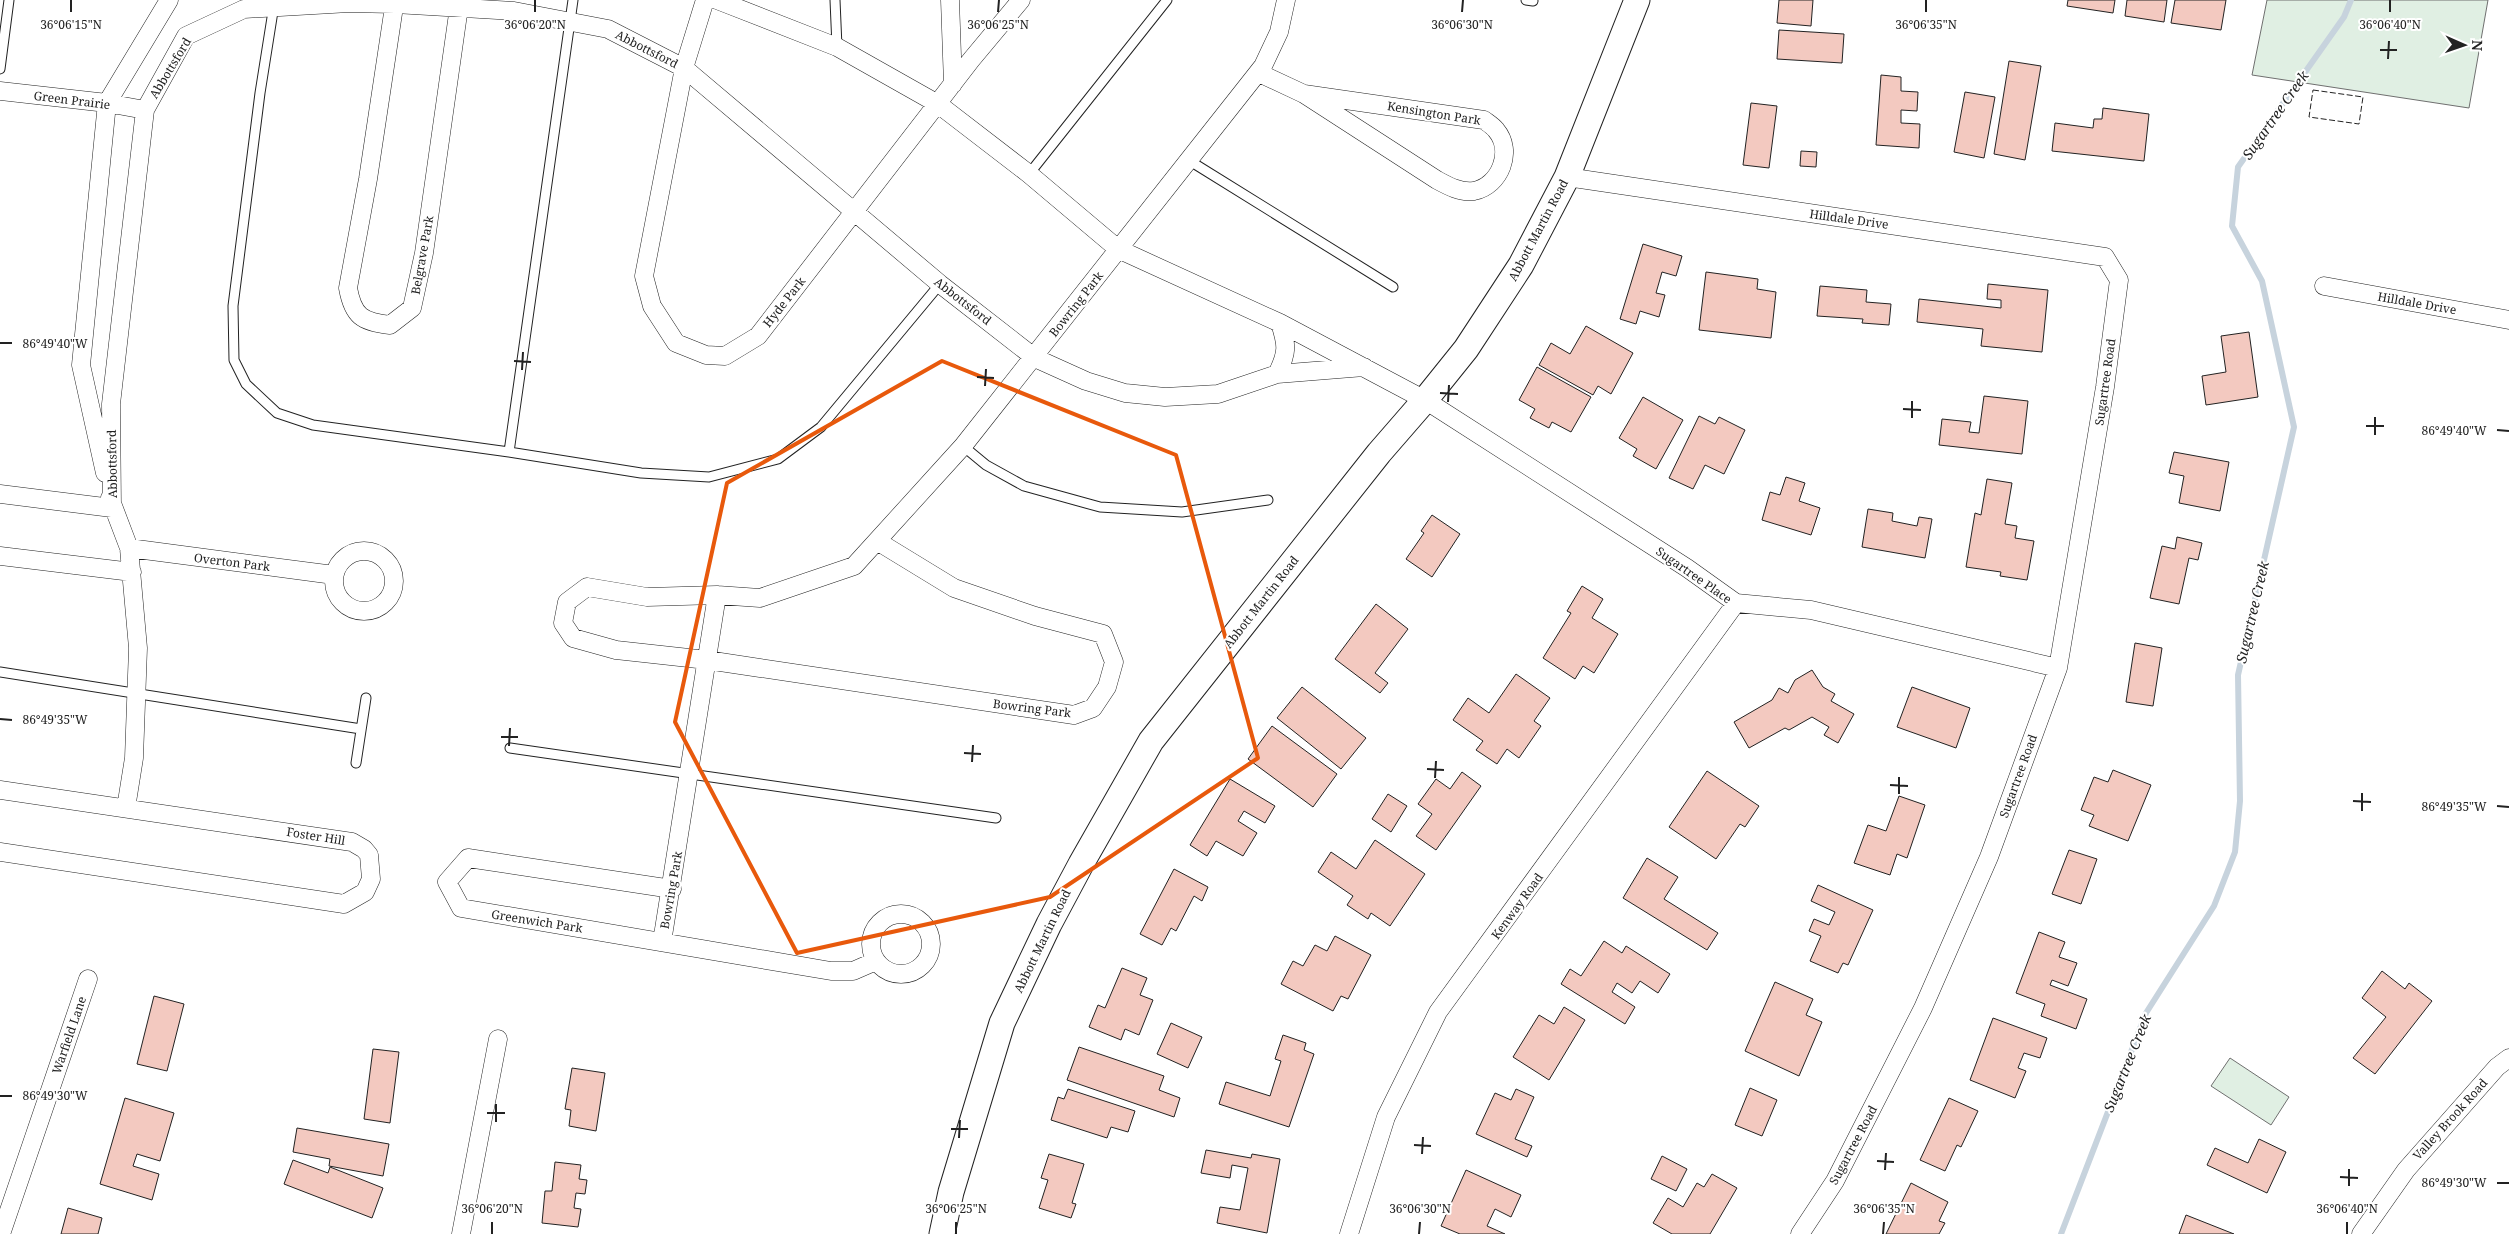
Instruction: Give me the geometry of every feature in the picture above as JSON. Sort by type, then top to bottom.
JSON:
[{"type":"main road","name":"Abbott Martin Road","points":[[942,1234],[961,1156],[1002,1022],[1049,924],[1151,741],[1379,453],[1466,349],[1521,266],[1567,176],[1637,0]]},
{"type":"street","name":"Abbottsford","points":[[126,808],[134,758],[138,648],[132,572],[129,548],[112,508],[81,365],[107,103],[169,0]]},
{"type":"street","name":"Hyde Park","points":[[705,0],[684,68],[644,276],[652,306],[676,343],[706,355],[725,356],[758,336],[1020,0]]},
{"type":"street","points":[[717,0],[837,47],[938,104],[1029,174],[1118,249],[1280,323],[1425,400]]},
{"type":"street","points":[[950,0],[953,84]]},
{"type":"street","points":[[1118,249],[1190,161],[1258,73],[1279,32],[1286,0]]},
{"type":"street","name":"Abbottsford","points":[[112,508],[111,404],[145,110],[186,36],[244,9],[274,3],[395,2],[459,4],[514,11],[608,29],[684,68],[940,284],[1034,358],[1086,381],[1125,393],[1165,397],[1218,394],[1277,374],[1366,367]]},
{"type":"street","name":"Belgrave Park","points":[[395,2],[368,179],[348,288],[352,306],[360,317],[390,325],[412,308],[425,243],[459,4]]},
{"type":"street","name":"Kensington Park","points":[[1258,73],[1304,94],[1437,180],[1456,190],[1473,191],[1491,184],[1503,164],[1504,146],[1497,131],[1484,120],[1304,94]]},
{"type":"street","name":"Green Prairie","points":[[0,91],[107,103],[145,110]]},
{"type":"street","name":"Hilldale Drive","points":[[1567,176],[2105,257],[2119,280]]},
{"type":"street","name":"Bowring Park","points":[[876,541],[954,588],[1034,616],[1103,634],[1114,662],[1106,687],[1093,708],[1074,715],[707,660],[616,650],[573,638],[563,623],[567,602],[587,587],[647,598],[717,595],[760,598],[854,566],[876,541],[963,446],[1118,249]]},
{"type":"street","name":"Sugartree Road","points":[[1800,1234],[1835,1181],[1923,1008],[1989,857],[2058,668],[2105,387],[2119,280]]},
{"type":"street","name":"Hilldale Drive","points":[[2324,286],[2509,320]]},
{"type":"street","points":[[1277,374],[1284,360],[1287,344],[1280,323]]},
{"type":"street","name":"Sugartree Place","points":[[1425,400],[1687,568],[1736,603],[1811,610],[2058,668]]},
{"type":"street","points":[[0,494],[112,508]]},
{"type":"street","name":"Overton Park","points":[[129,548],[334,575]]},
{"type":"street","points":[[0,556],[132,572]]},
{"type":"street","name":"Bowring Park","points":[[662,942],[717,595]]},
{"type":"street","name":"Kenway Road","points":[[1348,1234],[1386,1117],[1438,1012],[1736,603]]},
{"type":"street","name":"Foster Hill","points":[[0,790],[352,842],[364,848],[369,855],[371,878],[365,892],[344,904],[0,852]]},
{"type":"street","name":"Greenwich Park","points":[[672,888],[468,858],[447,882],[461,908],[831,971],[853,971],[876,961]]},
{"type":"street","name":"Warfield Lane","points":[[1,1234],[88,979]]},
{"type":"street","points":[[461,1234],[498,1039]]},
{"type":"street","name":"Valley Brook Road","points":[[2362,1234],[2406,1170],[2497,1067],[2509,1058]]},
{"type":"lane","points":[[0,69],[10,0]]},
{"type":"lane","points":[[509,452],[573,0]]},
{"type":"lane","points":[[835,0],[837,47]]},
{"type":"lane","points":[[1029,174],[1168,0]]},
{"type":"lane","points":[[1526,0],[1532,1]]},
{"type":"lane","points":[[274,3],[260,93],[233,306],[234,360],[246,384],[277,413],[313,425],[509,452],[641,473],[709,477],[778,459],[821,427],[940,284]]},
{"type":"lane","points":[[1190,161],[1393,287]]},
{"type":"lane","points":[[963,446],[986,465],[1024,486],[1100,507],[1182,512],[1268,500]]},
{"type":"lane","points":[[0,672],[361,730]]},
{"type":"lane","points":[[356,763],[366,698]]},
{"type":"lane","points":[[510,748],[996,818]]},
{"type":"highlighted area","points":[[942,361],[1176,455],[1258,758],[1050,897],[797,953],[675,722],[727,483]]},
{"type":"green space","points":[[2267,0],[2488,0],[2469,108],[2252,75]]},
{"type":"green space","points":[[2230,1058],[2289,1097],[2271,1125],[2211,1086]]},
{"type":"building","points":[[1779,0],[1813,0],[1811,26],[1777,23]]},
{"type":"building","points":[[2068,0],[2115,0],[2113,13],[2067,6]]},
{"type":"building","points":[[2127,0],[2167,0],[2164,22],[2125,16]]},
{"type":"building","points":[[2175,0],[2226,0],[2221,30],[2171,23]]},
{"type":"building","points":[[1779,30],[1844,34],[1842,63],[1777,59]]},
{"type":"building","points":[[2009,61],[2041,66],[2025,160],[1994,154]]},
{"type":"building","points":[[1881,75],[1901,77],[1901,91],[1918,92],[1917,111],[1901,110],[1901,123],[1920,124],[1919,148],[1876,145]]},
{"type":"building","points":[[1965,92],[1995,97],[1984,158],[1954,152]]},
{"type":"building","points":[[1751,103],[1777,106],[1769,168],[1743,165]]},
{"type":"building","points":[[2103,108],[2149,114],[2144,161],[2052,151],[2055,123],[2093,128],[2094,119],[2102,119]]},
{"type":"building","points":[[1801,151],[1817,152],[1816,167],[1800,166]]},
{"type":"building","points":[[1643,244],[1682,256],[1676,276],[1662,272],[1656,293],[1665,295],[1659,317],[1640,311],[1636,324],[1620,319]]},
{"type":"building","points":[[1706,272],[1758,279],[1757,289],[1776,292],[1771,338],[1699,330]]},
{"type":"building","points":[[1988,284],[2048,290],[2042,352],[1981,346],[1983,329],[1917,322],[1919,299],[2001,308],[2001,300],[1987,299]]},
{"type":"building","points":[[1820,286],[1867,290],[1866,302],[1891,304],[1889,325],[1862,323],[1863,319],[1817,316]]},
{"type":"building","points":[[1586,326],[1633,353],[1611,394],[1598,386],[1593,395],[1539,365],[1551,343],[1570,354]]},
{"type":"building","points":[[2249,332],[2258,397],[2206,405],[2202,376],[2226,372],[2221,336]]},
{"type":"building","points":[[1537,367],[1591,397],[1571,432],[1552,422],[1549,428],[1530,418],[1535,409],[1519,400]]},
{"type":"building","points":[[1984,396],[2028,401],[2022,454],[1939,445],[1942,419],[1971,422],[1969,432],[1979,433]]},
{"type":"building","points":[[1643,397],[1683,420],[1656,469],[1633,456],[1637,449],[1619,438]]},
{"type":"building","points":[[1699,416],[1715,424],[1719,417],[1745,430],[1724,474],[1705,465],[1693,489],[1669,478]]},
{"type":"building","points":[[2174,452],[2229,462],[2220,511],[2179,503],[2184,476],[2169,473]]},
{"type":"building","points":[[1786,477],[1805,483],[1799,501],[1820,508],[1811,535],[1762,520],[1770,492],[1780,495]]},
{"type":"building","points":[[1987,479],[2012,483],[2005,524],[2017,526],[2015,538],[2034,541],[2027,580],[2000,576],[2001,572],[1966,567],[1975,513],[1981,515]]},
{"type":"building","points":[[1868,509],[1893,513],[1892,521],[1917,526],[1919,517],[1932,519],[1925,558],[1862,547]]},
{"type":"building","points":[[1432,515],[1460,534],[1432,577],[1406,559],[1424,533],[1421,531]]},
{"type":"building","points":[[2177,537],[2202,543],[2198,560],[2189,558],[2179,604],[2150,598],[2162,546],[2175,549]]},
{"type":"building","points":[[1582,586],[1603,599],[1592,618],[1618,634],[1594,673],[1583,666],[1575,679],[1543,658],[1571,613],[1567,611]]},
{"type":"building","points":[[1376,604],[1408,629],[1375,673],[1388,683],[1380,693],[1335,659]]},
{"type":"building","points":[[2135,643],[2162,648],[2153,706],[2126,702]]},
{"type":"building","points":[[1812,670],[1823,687],[1835,694],[1831,701],[1854,714],[1838,743],[1824,735],[1829,727],[1812,717],[1789,730],[1785,728],[1749,748],[1734,722],[1772,700],[1779,688],[1788,693],[1795,680]]},
{"type":"building","points":[[1516,674],[1550,698],[1534,721],[1541,726],[1519,758],[1507,749],[1497,764],[1476,750],[1483,741],[1453,720],[1468,698],[1489,713]]},
{"type":"building","points":[[1302,687],[1366,738],[1341,769],[1277,718]]},
{"type":"building","points":[[1912,687],[1970,708],[1956,748],[1897,727]]},
{"type":"building","points":[[1272,726],[1337,774],[1313,807],[1248,759]]},
{"type":"building","points":[[2113,770],[2151,785],[2128,841],[2089,826],[2094,815],[2081,810],[2094,777],[2108,782]]},
{"type":"building","points":[[1707,771],[1759,806],[1745,827],[1740,824],[1716,859],[1669,827]]},
{"type":"building","points":[[1462,772],[1481,786],[1436,850],[1416,836],[1432,814],[1418,804],[1436,779],[1450,789]]},
{"type":"building","points":[[1230,779],[1275,806],[1265,823],[1244,811],[1238,821],[1257,833],[1243,856],[1216,841],[1207,856],[1190,845]]},
{"type":"building","points":[[1388,794],[1407,806],[1391,832],[1372,819]]},
{"type":"building","points":[[1899,796],[1925,805],[1907,858],[1897,854],[1890,875],[1854,863],[1868,825],[1886,831]]},
{"type":"building","points":[[1375,840],[1425,874],[1390,926],[1371,913],[1368,919],[1347,905],[1353,896],[1318,872],[1331,852],[1356,869]]},
{"type":"building","points":[[2069,850],[2097,859],[2081,904],[2052,894]]},
{"type":"building","points":[[1647,858],[1678,877],[1664,899],[1718,933],[1707,950],[1623,898]]},
{"type":"building","points":[[1174,869],[1208,887],[1202,901],[1194,896],[1176,931],[1171,928],[1162,945],[1140,934]]},
{"type":"building","points":[[1818,885],[1873,910],[1848,965],[1843,963],[1838,973],[1810,961],[1821,936],[1809,931],[1814,919],[1829,925],[1835,912],[1811,901]]},
{"type":"building","points":[[2039,932],[2065,942],[2059,957],[2077,963],[2068,986],[2052,980],[2050,985],[2087,999],[2076,1029],[2041,1016],[2045,1004],[2016,993]]},
{"type":"building","points":[[1335,936],[1371,955],[1348,999],[1341,996],[1333,1011],[1281,984],[1293,961],[1303,966],[1315,945],[1327,951]]},
{"type":"building","points":[[1604,941],[1622,953],[1626,946],[1670,974],[1658,993],[1640,981],[1632,993],[1617,983],[1612,992],[1635,1007],[1625,1024],[1561,984],[1570,969],[1581,976]]},
{"type":"building","points":[[1122,968],[1147,978],[1140,995],[1153,1000],[1139,1035],[1125,1029],[1121,1040],[1089,1027],[1098,1005],[1105,1008]]},
{"type":"building","points":[[2382,971],[2405,989],[2409,983],[2432,1001],[2375,1074],[2353,1058],[2386,1017],[2362,998]]},
{"type":"building","points":[[1775,982],[1813,999],[1806,1015],[1822,1022],[1799,1076],[1745,1051]]},
{"type":"building","points":[[154,996],[184,1004],[167,1071],[137,1064]]},
{"type":"building","points":[[1564,1007],[1585,1020],[1549,1080],[1513,1057],[1539,1015],[1554,1024]]},
{"type":"building","points":[[1993,1018],[2047,1038],[2040,1058],[2024,1053],[2018,1068],[2026,1071],[2015,1098],[1970,1080]]},
{"type":"building","points":[[1171,1023],[1202,1037],[1188,1068],[1157,1054]]},
{"type":"building","points":[[1283,1035],[1306,1043],[1304,1050],[1314,1054],[1289,1127],[1219,1104],[1226,1082],[1270,1096],[1281,1061],[1275,1059]]},
{"type":"building","points":[[1079,1047],[1164,1076],[1159,1090],[1180,1098],[1174,1117],[1067,1080]]},
{"type":"building","points":[[373,1049],[399,1052],[390,1123],[364,1119]]},
{"type":"building","points":[[572,1068],[605,1073],[596,1131],[569,1126],[571,1110],[565,1109]]},
{"type":"building","points":[[1750,1088],[1777,1100],[1762,1136],[1735,1125]]},
{"type":"building","points":[[1068,1089],[1135,1111],[1128,1132],[1111,1127],[1107,1138],[1051,1120],[1058,1097],[1064,1099]]},
{"type":"building","points":[[1516,1089],[1534,1097],[1515,1139],[1532,1146],[1527,1157],[1476,1134],[1495,1093],[1511,1100]]},
{"type":"building","points":[[125,1098],[174,1113],[160,1161],[137,1154],[133,1166],[159,1174],[152,1200],[100,1184]]},
{"type":"building","points":[[1949,1098],[1978,1111],[1961,1147],[1957,1145],[1945,1171],[1920,1160]]},
{"type":"building","points":[[297,1128],[389,1144],[383,1176],[329,1166],[330,1159],[293,1152]]},
{"type":"building","points":[[2259,1139],[2286,1152],[2267,1193],[2207,1165],[2215,1148],[2248,1163]]},
{"type":"building","points":[[1206,1150],[1251,1158],[1252,1154],[1280,1159],[1267,1233],[1217,1223],[1220,1207],[1240,1210],[1248,1168],[1232,1165],[1230,1178],[1201,1173]]},
{"type":"building","points":[[1049,1154],[1084,1164],[1072,1203],[1076,1204],[1071,1218],[1039,1208],[1048,1180],[1041,1178]]},
{"type":"building","points":[[1662,1156],[1687,1169],[1676,1191],[1651,1179]]},
{"type":"building","points":[[293,1160],[328,1173],[330,1167],[383,1188],[372,1218],[284,1184]]},
{"type":"building","points":[[555,1162],[581,1165],[579,1179],[587,1180],[585,1194],[576,1193],[574,1208],[581,1209],[578,1227],[542,1223],[545,1191],[552,1191]]},
{"type":"building","points":[[1466,1170],[1521,1195],[1511,1217],[1495,1209],[1487,1226],[1505,1234],[1460,1234],[1441,1226]]},
{"type":"building","points":[[1712,1174],[1737,1188],[1710,1234],[1672,1234],[1653,1223],[1668,1198],[1683,1207],[1697,1183],[1704,1187]]},
{"type":"building","points":[[1911,1183],[1948,1202],[1939,1221],[1945,1223],[1939,1234],[1886,1234]]},
{"type":"building","points":[[68,1208],[102,1218],[98,1234],[61,1234]]},
{"type":"building","points":[[2186,1215],[2234,1234],[2179,1234]]},
{"type":"waterway","name":"Sugartree Creek","points":[[2061,1234],[2146,1013],[2214,906],[2235,852],[2240,801],[2238,675],[2294,427],[2262,281],[2232,226],[2238,167],[2344,17],[2351,0]]},
{"type":"fence","points":[[2313,90],[2363,97],[2359,124],[2309,117],[2313,90]]}]
